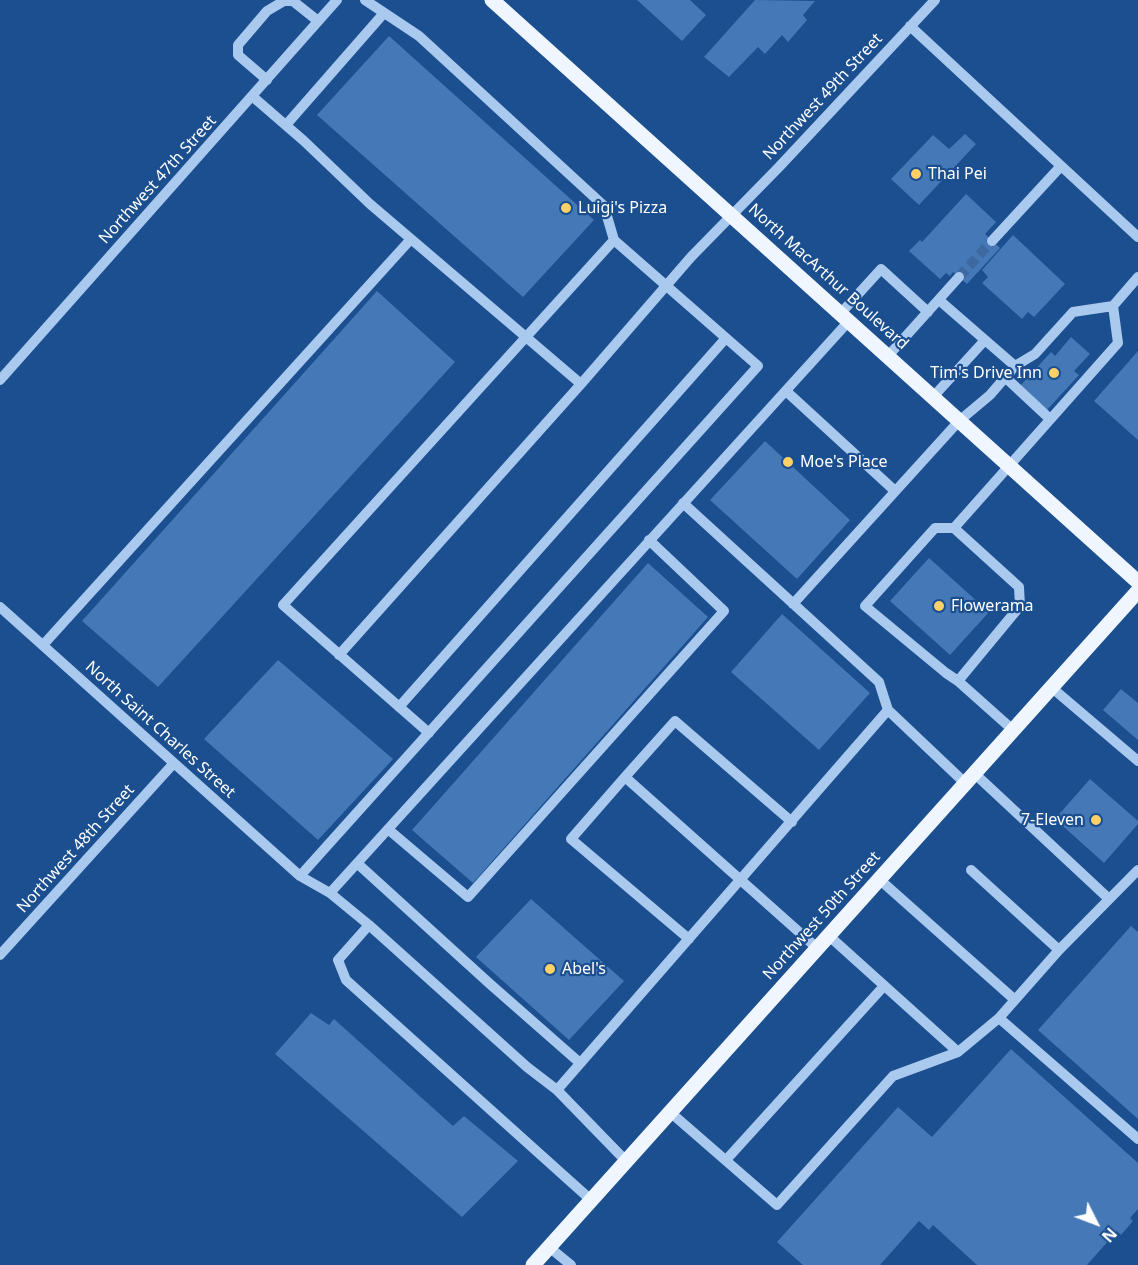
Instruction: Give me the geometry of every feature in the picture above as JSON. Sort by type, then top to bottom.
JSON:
[{"type":"main road","name":"North MacArthur Boulevard","points":[[492,0],[1138,582]]},
{"type":"main road","name":"Northwest 50th Street","points":[[533,1265],[1138,591]]},
{"type":"street","name":"Northwest 47th Street","points":[[0,380],[337,0]]},
{"type":"street","points":[[300,876],[758,366],[614,240],[603,206],[419,36],[364,0]]},
{"type":"street","name":"Northwest 49th Street","points":[[339,654],[581,384],[691,257],[935,0]]},
{"type":"street","points":[[267,80],[238,55],[238,45],[267,11],[284,1],[293,1],[318,21]]},
{"type":"street","points":[[286,125],[384,14]]},
{"type":"street","points":[[910,26],[1138,237]]},
{"type":"street","points":[[252,96],[370,204],[581,384]]},
{"type":"street","points":[[992,241],[1003,226],[1060,166]]},
{"type":"street","points":[[43,645],[411,239]]},
{"type":"street","points":[[429,733],[283,605],[614,240]]},
{"type":"street","points":[[330,893],[786,391],[881,269],[928,312]]},
{"type":"street","points":[[888,356],[959,277]]},
{"type":"street","points":[[793,604],[959,421],[990,395],[1015,366],[1035,354],[1073,312],[1113,306],[1138,277]]},
{"type":"street","points":[[939,300],[1015,366]]},
{"type":"street","points":[[954,528],[1119,343],[1113,306]]},
{"type":"street","points":[[399,707],[726,338]]},
{"type":"street","points":[[933,397],[985,340]]},
{"type":"street","points":[[1005,377],[1050,419]]},
{"type":"street","points":[[786,391],[895,491]]},
{"type":"street","points":[[683,503],[879,682],[888,710],[1108,898]]},
{"type":"street","points":[[958,681],[1020,606],[1019,587],[954,528],[935,528],[865,606],[958,681],[1013,730]]},
{"type":"street","points":[[389,830],[468,897],[724,611],[649,540]]},
{"type":"street","name":"North Saint Charles Street","points":[[0,607],[300,876],[330,893],[369,925],[527,1067],[557,1090],[626,1161]]},
{"type":"street","points":[[1051,687],[1138,761]]},
{"type":"street","points":[[557,1090],[888,710]]},
{"type":"street","points":[[689,939],[571,839],[625,777],[675,721],[792,822]]},
{"type":"street","name":"Northwest 48th Street","points":[[0,955],[174,763]]},
{"type":"street","points":[[625,777],[817,948]]},
{"type":"street","points":[[358,864],[580,1064]]},
{"type":"street","points":[[971,870],[1059,950]]},
{"type":"street","points":[[670,1112],[777,1205],[893,1076],[958,1052],[999,1018],[1059,950],[1138,870]]},
{"type":"street","points":[[879,879],[1015,1000]]},
{"type":"street","points":[[369,925],[338,960],[346,980],[591,1200]]},
{"type":"street","points":[[828,935],[958,1052]]},
{"type":"street","points":[[726,1160],[884,986]]},
{"type":"street","points":[[999,1018],[1138,1139]]},
{"type":"street","points":[[549,1247],[571,1265]]},
{"type":"building","points":[[637,0],[690,0],[706,15],[682,41]]},
{"type":"building","points":[[755,0],[815,1],[803,15],[807,20],[788,42],[782,35],[765,54],[758,47],[729,77],[704,57]]},
{"type":"building","points":[[389,36],[594,220],[523,297],[317,115]]},
{"type":"building","points":[[965,134],[976,144],[919,205],[891,179],[933,135],[949,149]]},
{"type":"building","points":[[966,194],[996,222],[985,234],[1000,248],[967,284],[953,272],[950,276],[946,273],[940,279],[909,251],[920,240],[922,242]]},
{"type":"building","points":[[1013,235],[1065,284],[1034,317],[1028,312],[1022,319],[982,283],[988,277],[982,270]]},
{"type":"building","points":[[377,291],[455,362],[158,687],[82,621]]},
{"type":"building","name":"Tim's Drive Inn","points":[[1071,337],[1090,354],[1074,371],[1079,375],[1047,410],[1020,386],[1051,352],[1055,356]]},
{"type":"building","points":[[1138,351],[1138,440],[1094,401]]},
{"type":"building","points":[[765,441],[850,520],[797,579],[710,500]]},
{"type":"building","name":"Flowerama","points":[[929,558],[989,612],[950,655],[890,601]]},
{"type":"building","points":[[648,563],[708,617],[473,883],[412,830]]},
{"type":"building","points":[[782,614],[870,693],[819,750],[731,672]]},
{"type":"building","points":[[278,660],[393,759],[318,840],[204,739]]},
{"type":"building","points":[[1121,689],[1138,703],[1138,740],[1103,710]]},
{"type":"building","name":"7-Eleven","points":[[1090,779],[1138,821],[1138,824],[1104,863],[1055,819]]},
{"type":"building","name":"Abel's","points":[[531,899],[624,981],[569,1040],[476,957]]},
{"type":"building","points":[[1131,926],[1138,932],[1138,1119],[1038,1030]]},
{"type":"building","points":[[311,1013],[329,1025],[334,1019],[453,1126],[464,1116],[518,1161],[462,1217],[275,1054]]},
{"type":"building","points":[[1011,1049],[1138,1163],[1138,1209],[1130,1218],[1133,1221],[1121,1235],[1117,1231],[1087,1265],[977,1265],[933,1225],[929,1230],[919,1221],[880,1265],[803,1265],[777,1242],[898,1107],[932,1137]]},
{"type":"tunnel","points":[[959,277],[992,241]]},
{"type":"place","name":"Thai Pei","points":[[916,174]]},
{"type":"place","name":"Luigi's Pizza","points":[[566,208]]},
{"type":"place","name":"Tim's Drive Inn","points":[[1054,373]]},
{"type":"place","name":"Moe's Place","points":[[788,462]]},
{"type":"place","name":"Flowerama","points":[[939,606]]},
{"type":"place","name":"7-Eleven","points":[[1096,820]]},
{"type":"place","name":"Abel's","points":[[550,969]]}]
